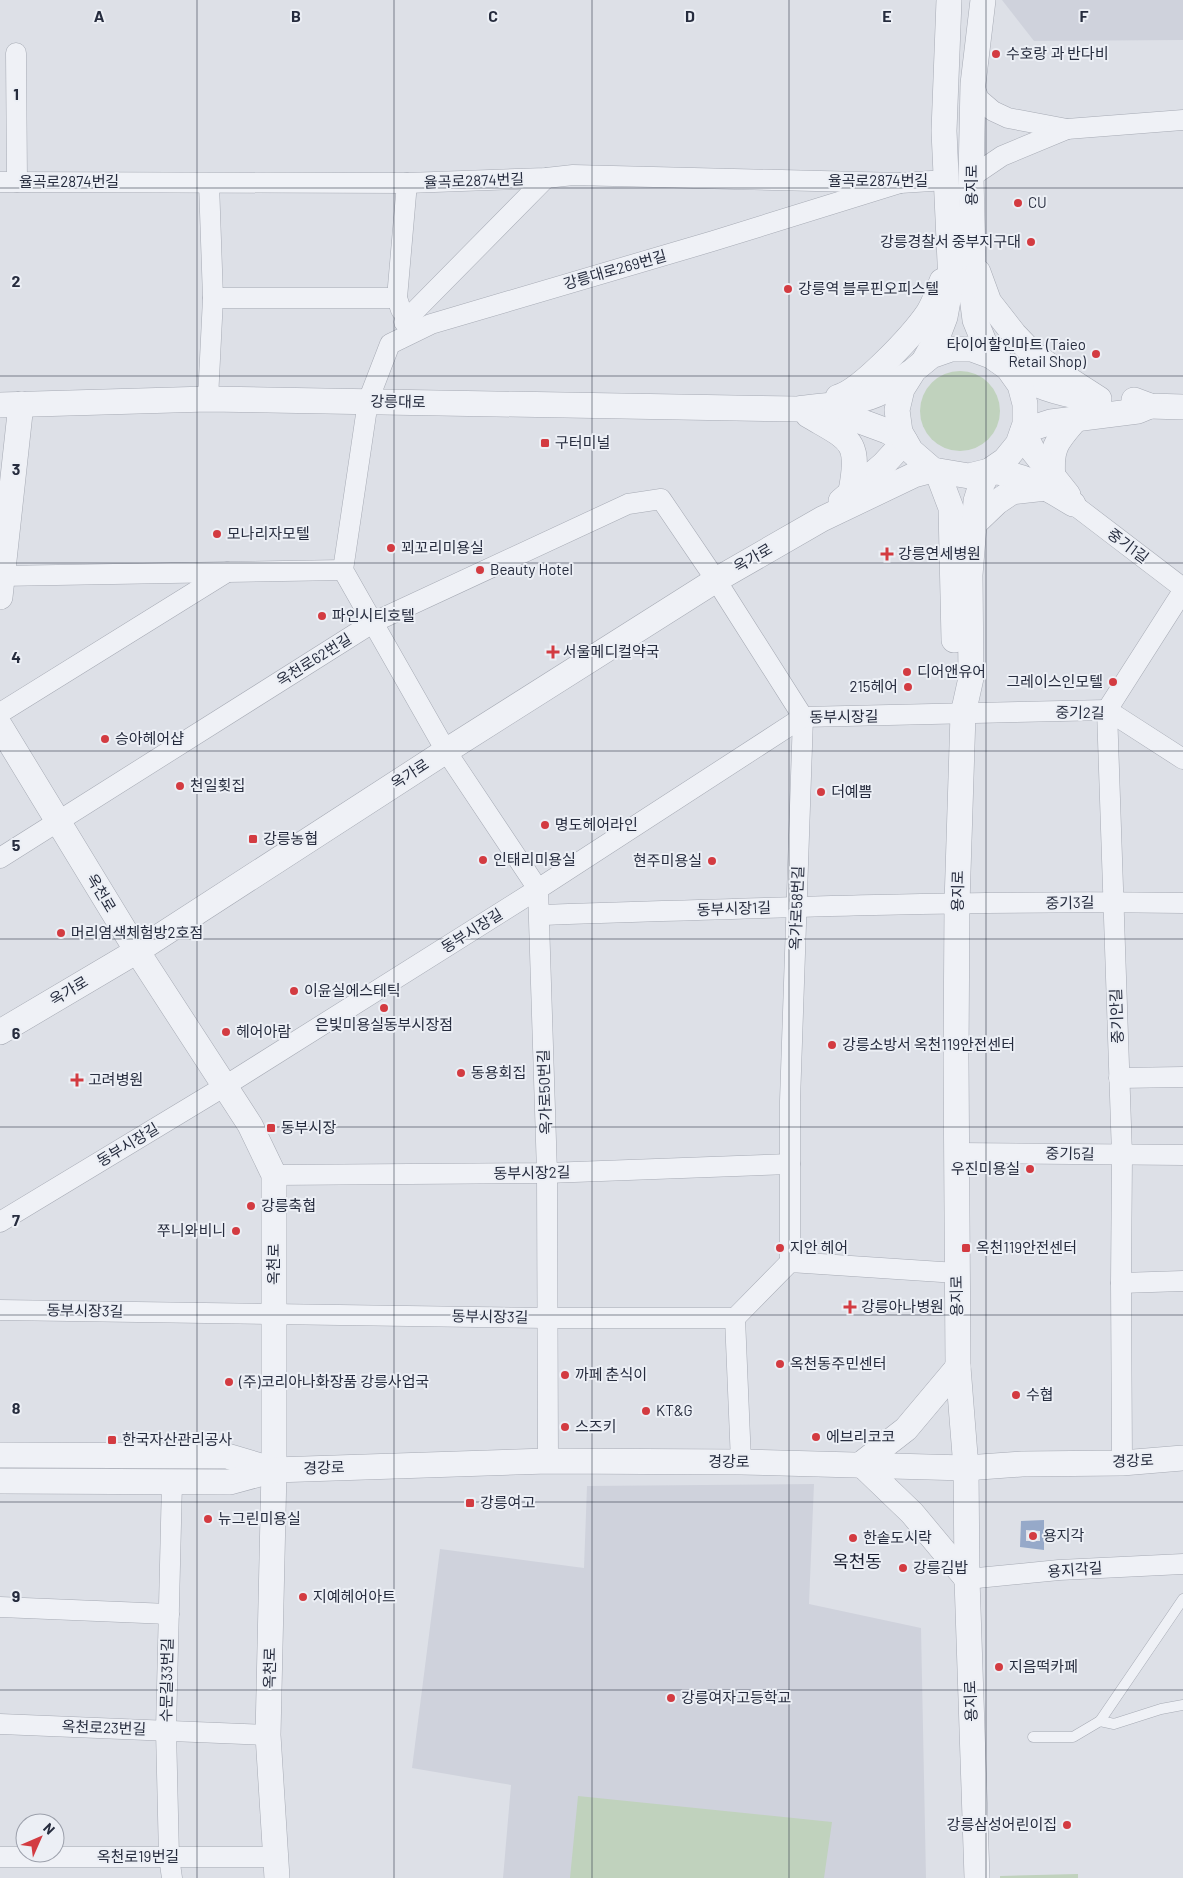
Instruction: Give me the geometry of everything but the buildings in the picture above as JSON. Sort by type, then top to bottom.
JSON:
[{"type":"street","name":"용지로","points":[[949,0],[944,131],[947,180],[962,258],[971,289],[975,320],[984,342],[1004,365]]},
{"type":"street","name":"용지로","points":[[919,366],[937,338],[945,317],[951,284],[962,258],[971,177],[973,84],[983,0]]},
{"type":"street","points":[[9,182],[16,53]]},
{"type":"street","points":[[973,84],[979,99],[993,111],[1008,118],[1067,129],[1183,120]]},
{"type":"street","points":[[971,177],[1002,156],[1067,129]]},
{"type":"street","name":"율곡로2874번길","points":[[9,182],[407,183],[546,178],[573,175],[900,183],[947,180]]},
{"type":"street","points":[[10,405],[0,583],[227,572],[343,570],[368,401],[390,344],[404,322],[546,178]]},
{"type":"street","points":[[208,399],[213,298],[209,183]]},
{"type":"street","points":[[404,322],[397,298],[407,183]]},
{"type":"street","name":"강릉대로269번길","points":[[390,344],[431,324],[713,241],[900,183]]},
{"type":"street","points":[[797,409],[846,395],[863,383],[928,313],[943,280],[962,258],[989,302],[1014,334],[1032,353],[1100,399]]},
{"type":"street","points":[[213,298],[397,298]]},
{"type":"street","points":[[797,409],[850,402],[870,397],[890,387],[931,356],[951,349],[972,349],[991,356],[1020,377],[1050,390],[1086,398],[1135,400],[1150,406],[1183,407]]},
{"type":"street","points":[[822,518],[886,490],[914,475],[935,471],[969,476],[988,471],[1005,460],[1018,444],[1025,424],[1025,404],[1020,385],[1004,365]]},
{"type":"street","points":[[919,366],[902,389],[898,410],[900,432],[911,452],[935,471],[951,508]]},
{"type":"street","name":"강릉대로","points":[[10,405],[208,399],[797,409]]},
{"type":"street","points":[[1022,431],[1051,422],[1138,411],[1150,406]]},
{"type":"street","points":[[797,409],[849,417],[905,441]]},
{"type":"street","points":[[797,409],[850,442],[856,462],[851,491]]},
{"type":"street","points":[[1049,483],[1051,459],[1054,449],[1062,434],[1076,419]]},
{"type":"street","points":[[1022,431],[1049,483],[1072,504]]},
{"type":"street","points":[[822,518],[884,464],[905,441]]},
{"type":"street","name":"용지로","points":[[977,1878],[967,1579],[966,1468],[958,1367],[956,1058],[963,714],[971,678],[970,575],[976,501],[988,471]]},
{"type":"street","points":[[988,471],[1010,473],[1049,483]]},
{"type":"street","points":[[975,523],[997,502],[1012,492],[1049,483]]},
{"type":"street","points":[[886,490],[910,484],[925,486],[938,494],[951,508]]},
{"type":"street","name":"옥천로62번길","points":[[0,858],[374,622],[628,504],[660,499],[716,580]]},
{"type":"street","name":"중기1길","points":[[1072,504],[1183,590]]},
{"type":"street","name":"용지로","points":[[951,508],[955,675],[963,714]]},
{"type":"street","name":"옥가로","points":[[0,1032],[137,951],[446,751],[716,580],[822,518]]},
{"type":"street","name":"옥가로50번길","points":[[343,570],[446,751],[538,889],[547,1173],[548,1461]]},
{"type":"street","points":[[0,713],[227,572]]},
{"type":"street","points":[[716,580],[803,717]]},
{"type":"street","points":[[1107,710],[1183,590]]},
{"type":"street","name":"중기2길","points":[[963,714],[1107,710],[1183,759]]},
{"type":"street","name":"중기안길","points":[[1107,710],[1122,1155],[1122,1463]]},
{"type":"street","name":"동부시장길","points":[[0,1222],[225,1086],[538,889],[803,717],[963,714]]},
{"type":"street","name":"옥가로58번길","points":[[790,1262],[790,1101],[803,717]]},
{"type":"street","name":"옥천로","points":[[0,726],[137,951],[250,1125],[274,1175],[274,1470],[268,1735],[276,1868]]},
{"type":"street","name":"중기3길","points":[[958,904],[1183,903]]},
{"type":"street","name":"동부시장1길","points":[[540,915],[958,904]]},
{"type":"street","points":[[1120,1078],[1183,1077]]},
{"type":"street","name":"중기5길","points":[[957,1153],[1183,1155]]},
{"type":"street","name":"동부시장2길","points":[[274,1175],[547,1173],[790,1164]]},
{"type":"street","points":[[742,1462],[735,1318],[790,1262],[957,1273]]},
{"type":"street","points":[[1121,1283],[1183,1281]]},
{"type":"street","name":"동부시장3길","points":[[0,1310],[548,1318],[735,1318]]},
{"type":"street","points":[[958,1367],[906,1429],[861,1464],[912,1513],[967,1579]]},
{"type":"street","name":"경강로","points":[[0,1455],[227,1456],[274,1470]]},
{"type":"street","name":"경강로","points":[[0,1481],[230,1482],[274,1470],[548,1461],[742,1462],[966,1468],[1022,1464],[1122,1463],[1183,1458]]},
{"type":"street","name":"수문길33번길","points":[[172,1482],[166,1730],[169,1857],[172,1878]]},
{"type":"street","name":"용지각길","points":[[967,1579],[1059,1570],[1183,1564]]},
{"type":"street","points":[[0,1607],[169,1614]]},
{"type":"street","name":"옥천로23번길","points":[[0,1724],[268,1735]]},
{"type":"street","name":"옥천로19번길","points":[[0,1857],[169,1857],[276,1868]]},
{"type":"lane","points":[[1033,1737],[1073,1737],[1100,1721],[1183,1599]]},
{"type":"lane","points":[[1100,1721],[1114,1724],[1161,1709],[1183,1705]]},
{"type":"shaded area","points":[[1002,0],[1183,0],[1183,40],[1034,41]]},
{"type":"shaded area","name":"강릉여자고등학교","points":[[814,1484],[809,1604],[921,1628],[926,1878],[503,1878],[511,1785],[412,1768],[440,1549],[584,1568],[587,1486]]},
{"type":"green space","points":[[960,371],[975,374],[988,383],[997,396],[1000,411],[997,426],[988,439],[975,448],[960,451],[945,448],[932,439],[923,426],[920,411],[923,396],[932,383],[945,374]]},
{"type":"green space","points":[[578,1796],[832,1822],[824,1878],[570,1878]]},
{"type":"green space","points":[[1078,1874],[1078,1878],[1000,1878],[1000,1876]]},
{"type":"water","points":[[1044,1520],[1044,1550],[1020,1547],[1021,1521]],"holes":[[[1026,1530],[1040,1531],[1040,1541],[1026,1541]]]},
{"type":"place","name":"수호랑 과 반다비","points":[[996,54]]},
{"type":"place","name":"CU","points":[[1018,203]]},
{"type":"place","name":"강릉경찰서 중부지구대","points":[[1031,242]]},
{"type":"place","name":"강릉역 블루핀오피스텔","points":[[788,289]]},
{"type":"place","name":"타이어할인마트 (Taieo Retail Shop)","points":[[1096,354]]},
{"type":"place","name":"구터미널","points":[[545,443]]},
{"type":"place","name":"모나리자모텔","points":[[217,534]]},
{"type":"place","name":"꾀꼬리미용실","points":[[391,548]]},
{"type":"place","name":"강릉연세병원","points":[[887,554]]},
{"type":"place","name":"Beauty Hotel","points":[[480,570]]},
{"type":"place","name":"파인시티호텔","points":[[322,616]]},
{"type":"place","name":"서울메디컬약국","points":[[553,652]]},
{"type":"place","name":"디어앤유어","points":[[907,672]]},
{"type":"place","name":"그레이스인모텔","points":[[1113,682]]},
{"type":"place","name":"215헤어","points":[[908,687]]},
{"type":"place","name":"승아헤어샵","points":[[105,739]]},
{"type":"place","name":"천일횟집","points":[[180,786]]},
{"type":"place","name":"더예쁨","points":[[821,792]]},
{"type":"place","name":"명도헤어라인","points":[[545,825]]},
{"type":"place","name":"강릉농협","points":[[253,839]]},
{"type":"place","name":"인태리미용실","points":[[483,860]]},
{"type":"place","name":"현주미용실","points":[[712,861]]},
{"type":"place","name":"머리염색체험방2호점","points":[[61,933]]},
{"type":"place","name":"이윤실에스테틱","points":[[294,991]]},
{"type":"place","name":"은빛미용실동부시장점","points":[[384,1008]]},
{"type":"place","name":"헤어아람","points":[[226,1032]]},
{"type":"place","name":"강릉소방서 옥천119안전센터","points":[[832,1045]]},
{"type":"place","name":"동용회집","points":[[461,1073]]},
{"type":"place","name":"고려병원","points":[[77,1080]]},
{"type":"place","name":"동부시장","points":[[271,1128]]},
{"type":"place","name":"우진미용실","points":[[1030,1169]]},
{"type":"place","name":"강릉축협","points":[[251,1206]]},
{"type":"place","name":"쭈니와비니","points":[[236,1231]]},
{"type":"place","name":"지안 헤어","points":[[780,1248]]},
{"type":"place","name":"옥천119안전센터","points":[[966,1248]]},
{"type":"place","name":"강릉아나병원","points":[[850,1307]]},
{"type":"place","name":"옥천동주민센터","points":[[780,1364]]},
{"type":"place","name":"까페 춘식이","points":[[565,1375]]},
{"type":"place","name":"(주)코리아나화장품 강릉사업국","points":[[229,1382]]},
{"type":"place","name":"수협","points":[[1016,1395]]},
{"type":"place","name":"KT&G","points":[[646,1411]]},
{"type":"place","name":"스즈키","points":[[565,1427]]},
{"type":"place","name":"에브리코코","points":[[816,1437]]},
{"type":"place","name":"한국자산관리공사","points":[[112,1440]]},
{"type":"place","name":"강릉여고","points":[[470,1503]]},
{"type":"place","name":"뉴그린미용실","points":[[208,1519]]},
{"type":"place","name":"용지각","points":[[1033,1536]]},
{"type":"place","name":"한솥도시락","points":[[853,1538]]},
{"type":"place","name":"강릉김밥","points":[[903,1568]]},
{"type":"place","name":"지예헤어아트","points":[[303,1597]]},
{"type":"place","name":"지음떡카페","points":[[999,1667]]},
{"type":"place","name":"강릉여자고등학교","points":[[671,1698]]},
{"type":"place","name":"강릉삼성어린이집","points":[[1067,1825]]},
{"type":"district","name":"옥천동","points":[[857,1562]]}]
